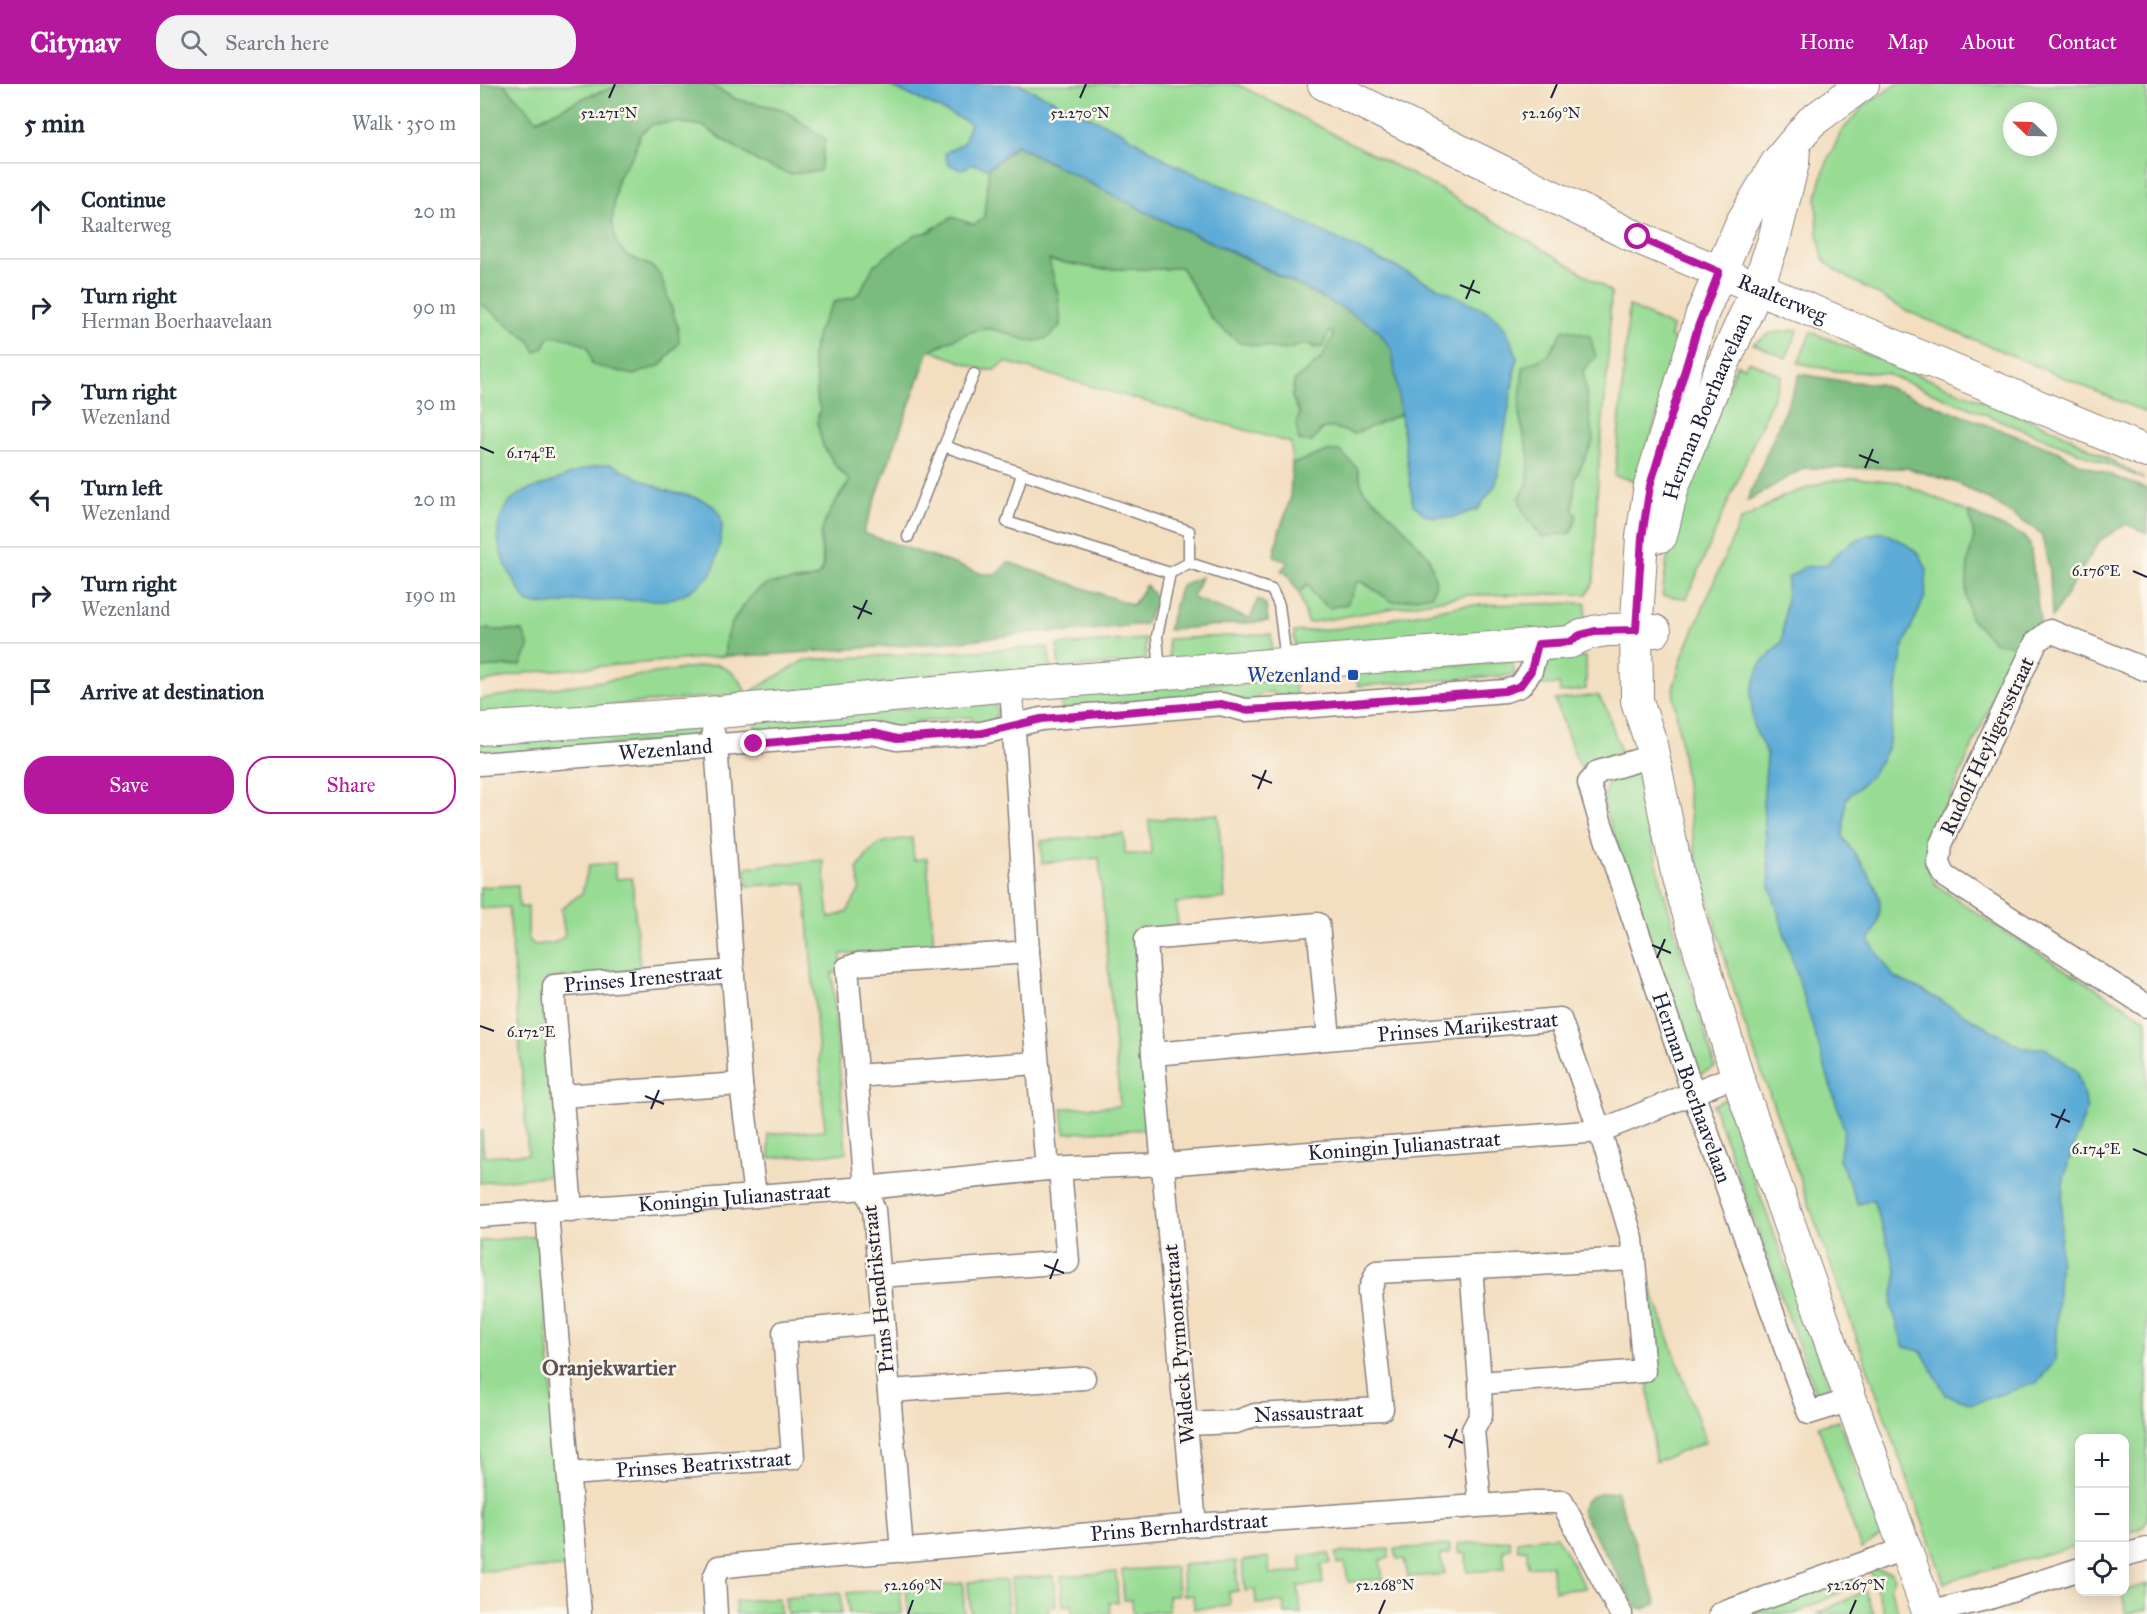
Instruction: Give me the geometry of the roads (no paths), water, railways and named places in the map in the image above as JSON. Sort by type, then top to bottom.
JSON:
[{"type":"street","name":"Raalterweg","points":[[1324,84],[1627,233],[2147,453]]},
{"type":"street","name":"Herman Boerhaavelaan","points":[[1863,84],[1811,122],[1776,164],[1749,210],[1719,272],[1698,327],[1650,486],[1642,537],[1651,748],[1678,878],[1737,1075],[1929,1614],[1989,1598],[2075,1570]]},
{"type":"street","name":"Herman Boerhaavelaan","points":[[1645,640],[1658,571],[1662,526],[1674,486],[1724,362],[1757,289],[1774,240],[1793,163],[1795,142]]},
{"type":"street","name":"Rudolf Heyligersstraat","points":[[2147,670],[2050,631],[2036,642],[1941,844],[1939,864],[1945,876],[2147,1006]]},
{"type":"street","name":"Wezenland","points":[[480,729],[708,713],[1011,685],[1538,644],[1570,642],[1580,648],[1595,651],[1645,640]]},
{"type":"street","name":"Wezenland","points":[[480,764],[873,733],[897,739],[982,733],[1041,719],[1221,704],[1245,710],[1505,691],[1520,686],[1531,671],[1538,644]]},
{"type":"street","points":[[880,1276],[1068,1262],[1037,1063],[1011,685]]},
{"type":"street","name":"Prinses Irenestraat","points":[[708,713],[716,745],[741,1084],[755,1196]]},
{"type":"street","name":"Herman Boerhaavelaan","points":[[1651,748],[1598,771],[1589,783],[1601,824],[1693,1093],[1809,1413],[1851,1400]]},
{"type":"street","points":[[1164,1164],[1153,1054],[1146,939],[1318,924],[1329,1038]]},
{"type":"street","name":"Prins Hendrikstraat","points":[[902,1551],[874,1210],[866,1188],[848,968],[858,964],[1028,952]]},
{"type":"street","name":"Prinses Irenestraat","points":[[572,1210],[554,986],[733,971]]},
{"type":"street","name":"Prinses Marijkestraat","points":[[1153,1054],[1560,1019],[1600,1131]]},
{"type":"street","points":[[856,1076],[1037,1063]]},
{"type":"street","name":"Koningin Julianastraat","points":[[480,1216],[866,1188],[1054,1169],[1164,1164],[1600,1131],[1737,1075]]},
{"type":"street","points":[[562,1096],[741,1084]]},
{"type":"street","points":[[1480,1383],[1644,1371],[1632,1239],[1600,1131]]},
{"type":"street","name":"Waldeck Pyrmontstraat","points":[[1164,1164],[1195,1525]]},
{"type":"street","points":[[547,1212],[580,1614]]},
{"type":"street","name":"Nassaustraat","points":[[1186,1424],[1236,1422],[1255,1415],[1382,1409],[1369,1292],[1377,1272],[1633,1259]]},
{"type":"street","points":[[1471,1267],[1480,1383],[1481,1415],[1473,1430],[1480,1504]]},
{"type":"street","name":"Prinses Beatrixstraat","points":[[569,1474],[793,1458],[784,1332],[883,1322]]},
{"type":"street","name":"Prins Hendrikstraat","points":[[889,1391],[1084,1378]]},
{"type":"street","name":"Prins Bernhardstraat","points":[[716,1614],[714,1578],[719,1567],[1195,1525],[1480,1504],[1562,1502],[1621,1614]]},
{"type":"street","points":[[1720,1614],[1904,1549]]},
{"type":"street","points":[[2129,1554],[2147,1549]]},
{"type":"lane","points":[[908,537],[974,374]]},
{"type":"lane","points":[[944,446],[1189,531],[1189,563]]},
{"type":"lane","points":[[1022,474],[1007,522],[1170,573],[1189,563],[1272,590],[1280,604],[1286,664]]},
{"type":"lane","points":[[1160,675],[1157,636],[1170,573]]},
{"type":"water","points":[[886,84],[1018,84],[1120,131],[1173,164],[1271,207],[1491,313],[1507,333],[1517,357],[1496,484],[1478,509],[1451,518],[1427,516],[1413,504],[1392,350],[1377,329],[1346,310],[1244,257],[1154,216],[1016,145],[989,168],[972,164],[961,170],[948,164],[945,153],[964,143],[970,123]]},
{"type":"water","points":[[611,464],[665,490],[707,502],[717,510],[722,528],[714,568],[710,575],[689,591],[665,600],[576,601],[552,605],[528,603],[512,577],[500,550],[499,522],[505,509],[515,497],[527,491],[587,468]]},
{"type":"water","points":[[1883,532],[1903,542],[1920,555],[1927,570],[1925,596],[1903,647],[1888,748],[1872,775],[1846,799],[1843,837],[1872,879],[1879,898],[1878,920],[1869,941],[1894,977],[1920,989],[2023,1048],[2045,1048],[2077,1071],[2087,1109],[2063,1184],[2055,1361],[2038,1382],[1972,1404],[1946,1395],[1921,1351],[1904,1347],[1891,1305],[1897,1272],[1873,1200],[1858,1204],[1839,1159],[1844,1130],[1770,886],[1763,804],[1767,754],[1753,725],[1751,692],[1761,663],[1782,642],[1788,578],[1804,567],[1826,565],[1851,543]]},
{"type":"place","name":"Wezenland","points":[[1353,675]]},
{"type":"district","name":"Oranjekwartier","points":[[609,1367]]}]
